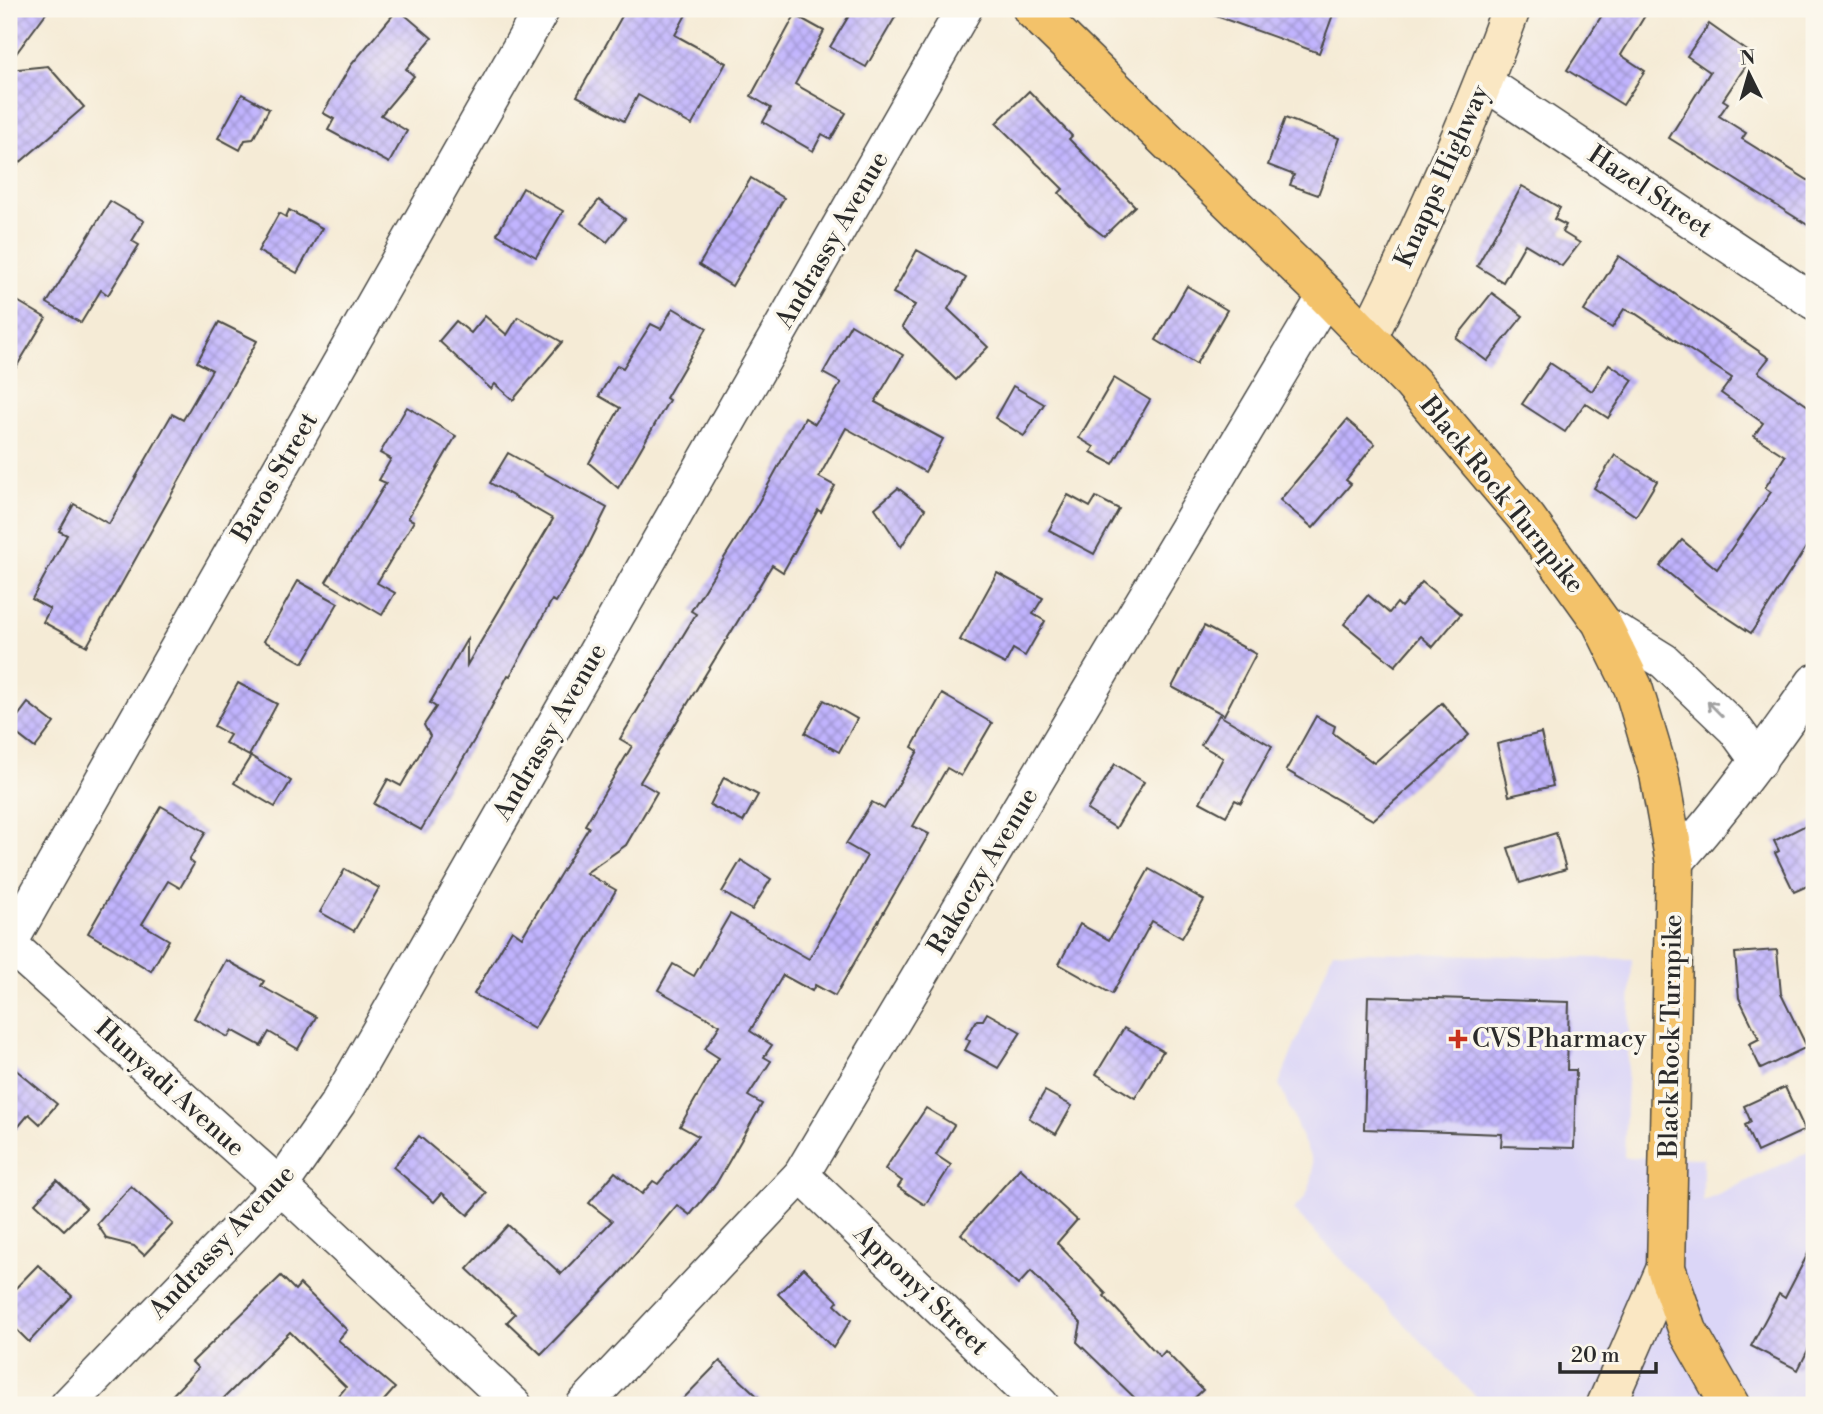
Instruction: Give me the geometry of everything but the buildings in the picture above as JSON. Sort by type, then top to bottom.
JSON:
[{"type":"main road","name":"Black Rock Turnpike","points":[[1031,9],[1326,295],[1367,340],[1412,383],[1527,519],[1601,622],[1637,699],[1659,774],[1675,863],[1666,1268],[1688,1331],[1730,1405]]},
{"type":"street","name":"Baros Street","points":[[9,944],[542,9]]},
{"type":"street","name":"Andrassy Avenue","points":[[68,1405],[280,1186],[338,1103],[964,9]]},
{"type":"street","name":"Knapps Highway","points":[[1367,340],[1484,82],[1511,9]]},
{"type":"street","name":"Hazel Street","points":[[1484,82],[1814,302]]},
{"type":"street","name":"Rakoczy Avenue","points":[[584,1405],[801,1175],[1326,295]]},
{"type":"street","points":[[1601,622],[1664,661],[1735,729],[1759,762]]},
{"type":"street","points":[[1675,863],[1759,762],[1814,682]]},
{"type":"street","name":"Hunyadi Avenue","points":[[9,944],[280,1186],[514,1405]]},
{"type":"street","name":"Apponyi Street","points":[[801,1175],[1041,1405]]},
{"type":"street","points":[[1606,1405],[1666,1268]]},
{"type":"shaded area","points":[[1333,951],[1632,959],[1624,1157],[1703,1158],[1703,1202],[1814,1149],[1814,1405],[1484,1405],[1293,1210],[1305,1197],[1310,1186],[1312,1161],[1279,1084]]},
{"type":"place","name":"CVS Pharmacy","points":[[1458,1039]]}]
